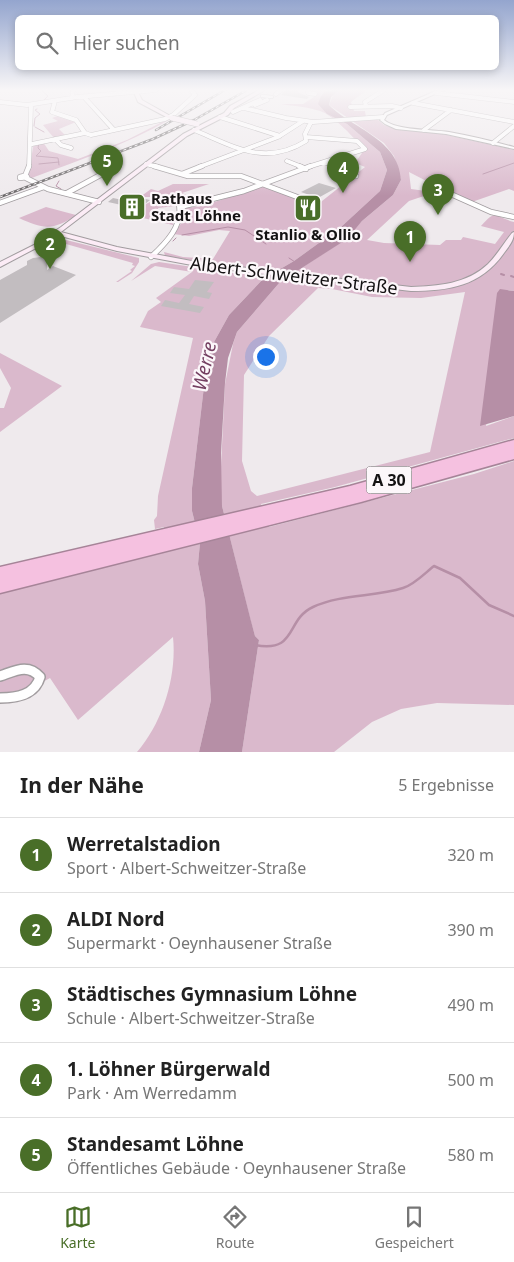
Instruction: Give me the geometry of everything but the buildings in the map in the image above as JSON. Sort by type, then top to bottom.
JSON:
[{"type":"highway","name":"A 30","points":[[265,516],[514,445]]},
{"type":"highway","name":"A 30","points":[[0,574],[361,497],[514,454]]},
{"type":"highway","name":"A 30","points":[[0,586],[165,540]]},
{"type":"main road","points":[[0,265],[56,233],[199,125]]},
{"type":"main road","name":"Albert-Schweitzer-Straße","points":[[56,233],[151,257],[247,271],[365,285],[420,289],[462,282],[477,276],[491,266],[514,234]]},
{"type":"main road","points":[[36,246],[57,238],[70,237]]},
{"type":"street","points":[[32,125],[30,164],[25,177],[44,187],[99,202]]},
{"type":"street","points":[[79,125],[84,133]]},
{"type":"street","points":[[110,125],[114,130]]},
{"type":"street","points":[[32,144],[84,133],[91,134],[137,125]]},
{"type":"street","points":[[246,125],[280,136]]},
{"type":"street","points":[[182,174],[280,136],[297,125]]},
{"type":"street","points":[[194,130],[258,154],[288,149],[304,142],[310,125]]},
{"type":"street","points":[[390,125],[514,148]]},
{"type":"street","points":[[424,130],[431,125]]},
{"type":"street","points":[[493,143],[514,126]]},
{"type":"street","points":[[151,257],[177,225],[182,213],[179,205],[203,204],[265,185],[324,162],[365,150],[360,142],[356,141],[306,137]]},
{"type":"street","points":[[56,139],[61,145],[70,148]]},
{"type":"street","points":[[287,161],[306,169]]},
{"type":"street","points":[[324,162],[356,176]]},
{"type":"street","points":[[146,164],[182,174],[209,177],[237,176],[316,204]]},
{"type":"street","points":[[68,194],[104,173]]},
{"type":"street","points":[[0,203],[44,187]]},
{"type":"street","points":[[435,187],[495,213],[514,218]]},
{"type":"street","points":[[0,676],[26,668],[35,671],[40,677],[36,686],[31,691],[19,696],[0,698]]},
{"type":"shaded area","points":[[43,125],[68,125],[59,129],[66,136],[54,138]]},
{"type":"shaded area","points":[[159,125],[118,145],[29,179],[27,174],[34,144],[43,142],[49,151],[78,159]]},
{"type":"shaded area","points":[[341,125],[348,125],[380,152],[387,170],[380,191],[341,227],[294,261],[263,279],[229,315],[214,342],[207,361],[192,488],[192,511],[200,543],[198,564],[205,601],[211,700],[199,752],[137,752],[154,727],[166,698],[173,667],[173,637],[78,720],[50,678],[30,689],[0,696],[0,593],[166,552],[164,527],[155,529],[154,520],[157,516],[158,496],[193,338],[140,327],[148,311],[161,302],[156,298],[192,272],[155,266],[131,281],[151,264],[159,262],[240,274],[245,268],[165,256],[164,252],[183,257],[213,259],[230,231],[219,230],[189,236],[173,234],[183,221],[186,208],[202,206],[265,186],[317,205],[365,167],[355,163],[364,150]]},
{"type":"shaded area","points":[[348,125],[357,125],[384,145],[392,154],[398,166],[401,180],[393,195],[362,221],[347,239],[280,282],[237,332],[228,358],[221,453],[222,506],[255,636],[259,640],[242,752],[199,752],[211,700],[205,601],[198,564],[200,543],[192,511],[192,488],[207,361],[214,342],[229,315],[263,279],[294,261],[341,227],[380,191],[387,170],[380,152]]},
{"type":"shaded area","points":[[358,125],[384,125],[396,129],[438,133],[514,150],[514,191],[509,189],[469,203],[409,172],[411,189],[426,191],[427,195],[409,201],[367,240],[384,243],[440,245],[446,240],[461,240],[463,237],[495,244],[504,232],[481,226],[490,217],[496,215],[514,222],[514,291],[508,290],[486,426],[514,416],[514,438],[335,487],[261,504],[269,527],[474,474],[514,461],[514,705],[437,703],[401,709],[372,722],[334,752],[242,752],[259,640],[255,636],[251,622],[222,506],[220,487],[225,384],[233,344],[237,332],[280,282],[346,239],[362,221],[393,195],[401,180],[394,156],[384,143]],"holes":[[[318,288],[372,297],[421,298],[465,292],[430,452],[257,496],[251,491],[242,461],[244,375],[269,336]]]},
{"type":"shaded area","points":[[173,184],[209,184],[182,193],[203,203],[174,203],[175,206],[158,208],[160,216],[176,215],[173,225],[126,214],[156,199],[167,197],[140,197],[151,189],[158,191]]},
{"type":"shaded area","points":[[46,207],[76,215],[61,224],[48,227],[19,218]]},
{"type":"shaded area","points":[[66,240],[139,258],[139,262],[132,273],[116,282],[132,271],[130,270],[135,266],[132,265],[133,263],[59,242]]},
{"type":"shaded area","points":[[500,289],[514,291],[514,416],[480,426],[497,293]]},
{"type":"shaded area","points":[[0,353],[62,386],[0,432],[0,408],[4,408],[11,388],[0,368]]},
{"type":"waterway","points":[[35,127],[44,132]]},
{"type":"waterway","points":[[39,143],[38,148],[41,151],[36,156],[58,158],[59,162]]},
{"type":"waterway","points":[[39,164],[59,162]]},
{"type":"waterway","points":[[483,174],[514,163]]},
{"type":"waterway","points":[[59,181],[56,186],[61,189]]},
{"type":"waterway","points":[[182,235],[228,227],[245,230],[266,244]]},
{"type":"waterway","points":[[173,241],[176,238]]},
{"type":"waterway","points":[[289,258],[295,262]]},
{"type":"waterway","points":[[255,645],[269,646],[285,640],[298,620],[313,607],[335,600],[403,588],[415,582],[434,566],[460,578],[489,605],[514,616]]},
{"type":"railway","points":[[156,130],[164,125]]},
{"type":"railway","points":[[0,197],[153,139],[183,125]]},
{"type":"place","name":"Standesamt Löhne","points":[[107,186]]},
{"type":"place","name":"1. Löhner Bürgerwald","points":[[343,193]]},
{"type":"place","name":"Rathaus Stadt Löhne","points":[[132,207]]},
{"type":"place","name":"Stanlio & Ollio","points":[[308,208]]},
{"type":"place","name":"Städtisches Gymnasium Löhne","points":[[438,215]]},
{"type":"place","name":"Werretalstadion","points":[[410,262]]},
{"type":"place","name":"ALDI Nord","points":[[50,269]]},
{"type":"water label","name":"Werre","points":[[204,366]]}]
